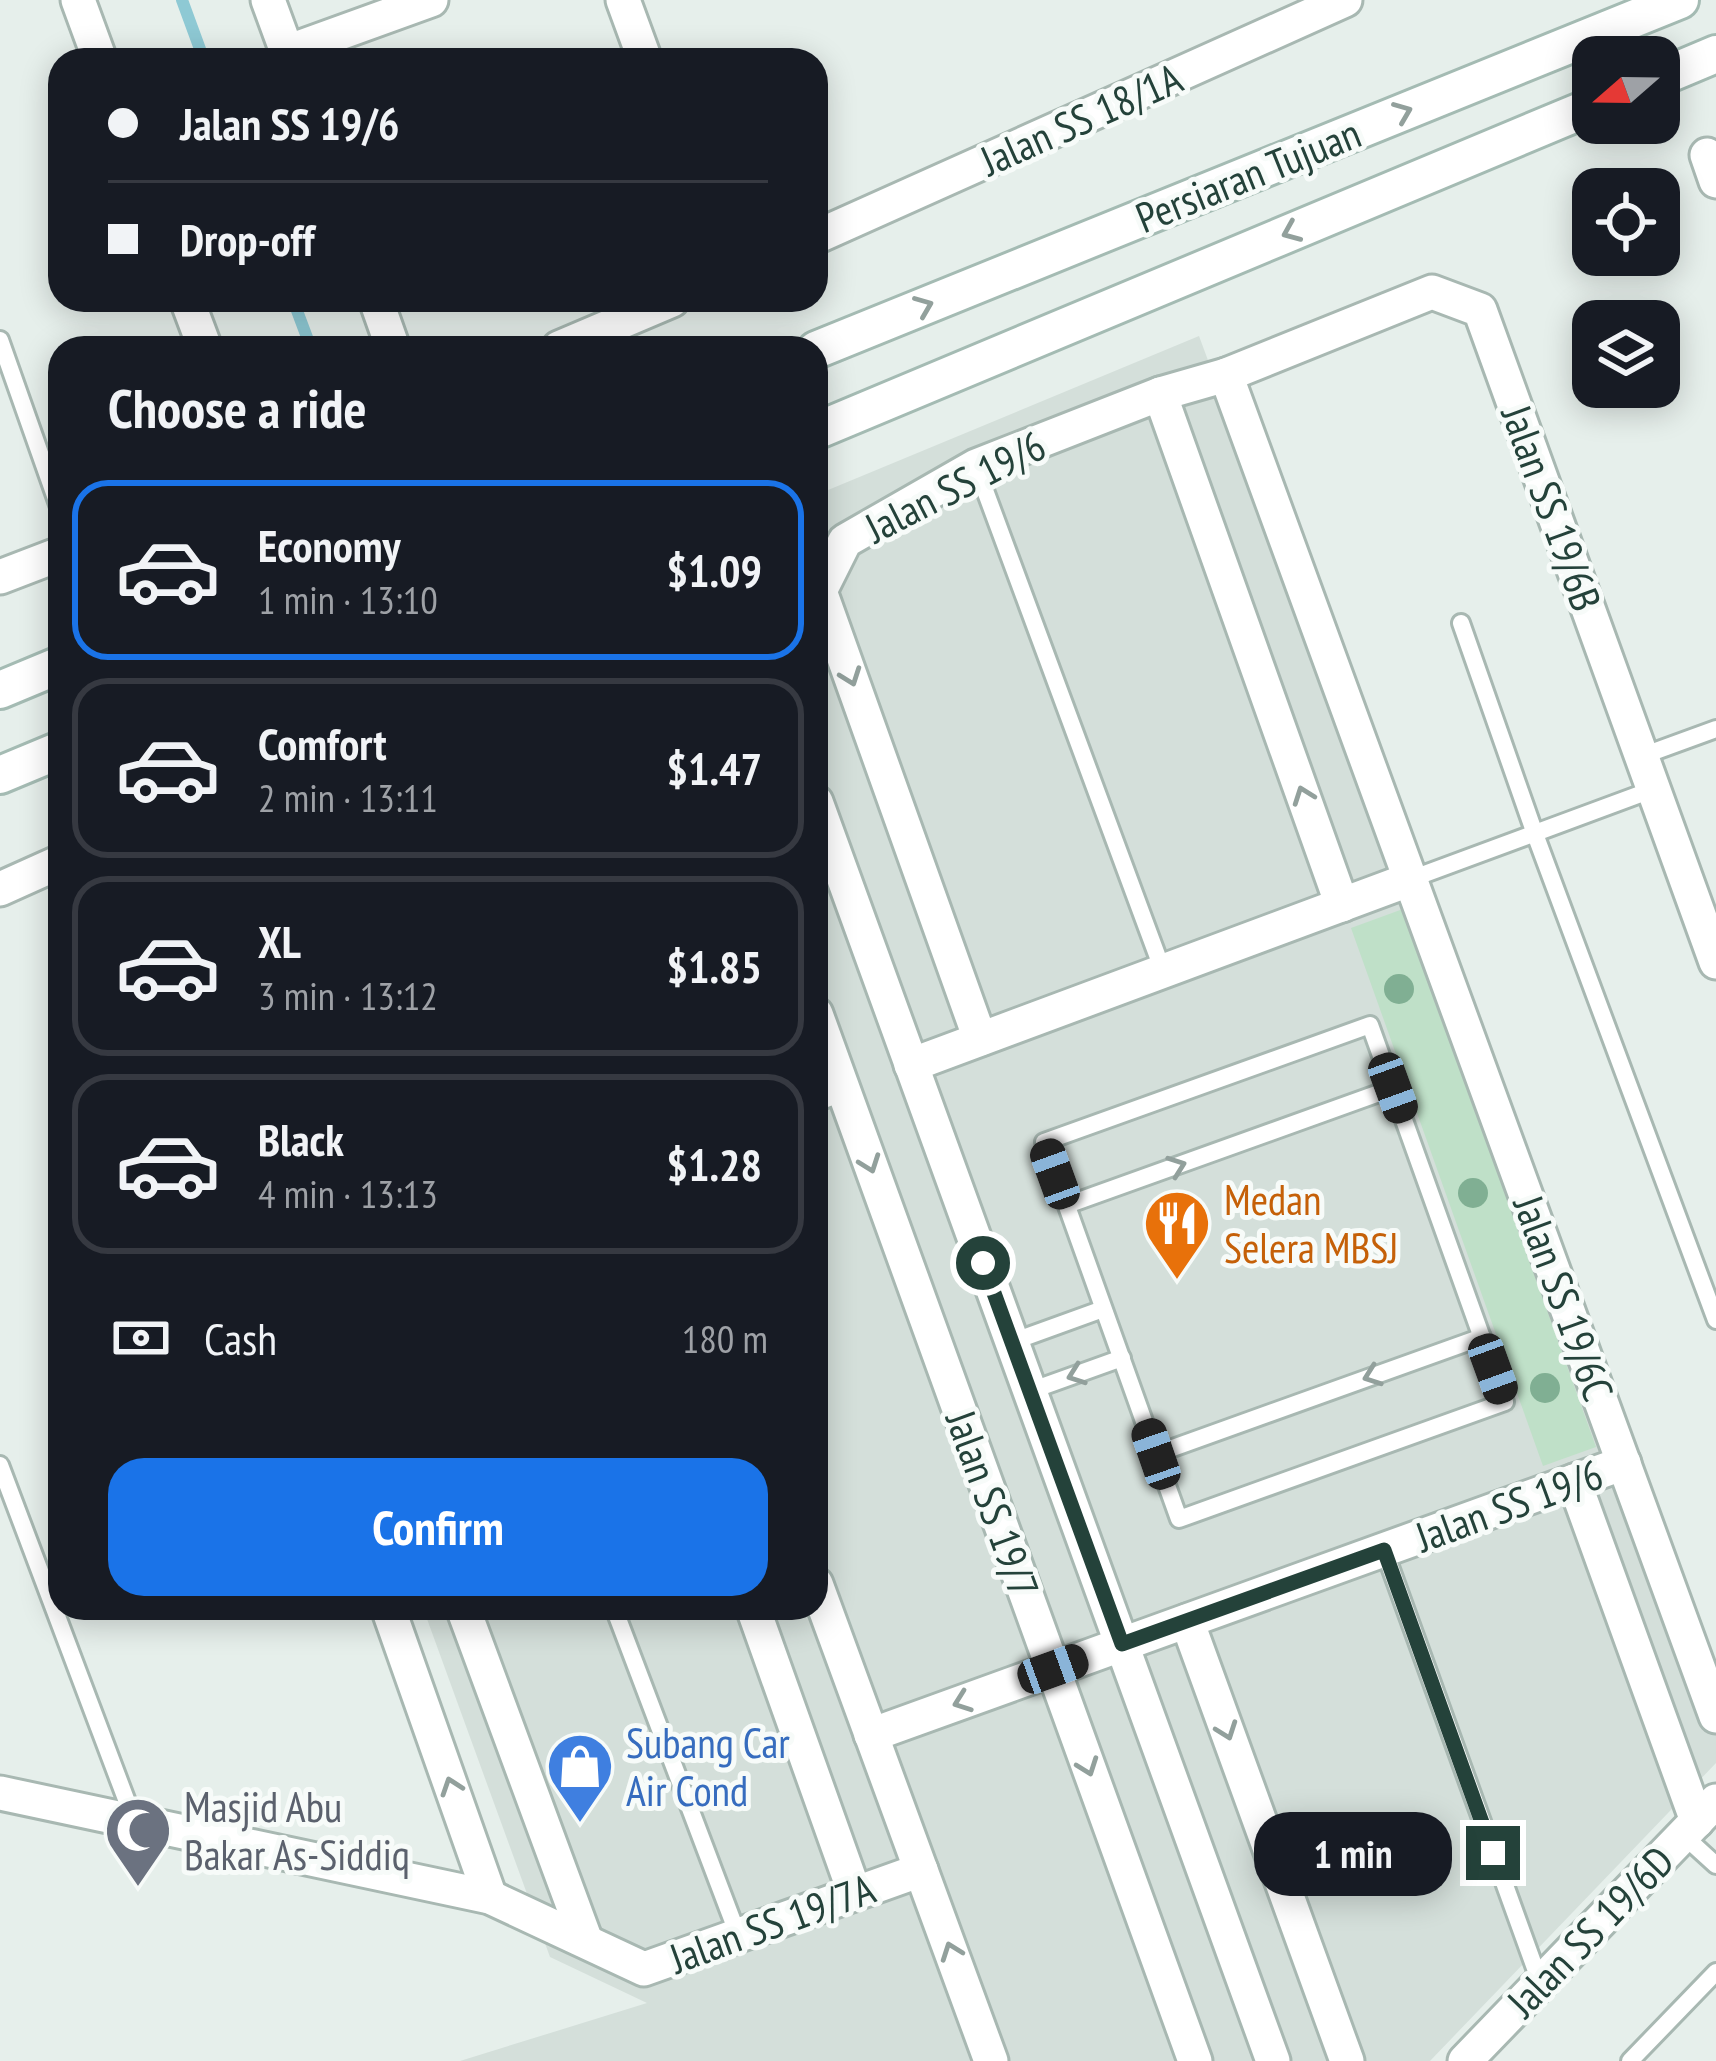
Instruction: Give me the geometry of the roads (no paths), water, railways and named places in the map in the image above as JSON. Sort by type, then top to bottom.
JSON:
[{"type":"main road","name":"Persiaran Tujuan","points":[[828,345],[1680,0]]},
{"type":"main road","points":[[1680,70],[1716,55]]},
{"type":"main road","name":"Persiaran Tujuan","points":[[828,426],[1572,115]]},
{"type":"main road","points":[[0,690],[48,670]]},
{"type":"main road","points":[[0,775],[48,755]]},
{"type":"street","points":[[78,0],[96,48]]},
{"type":"street","points":[[268,0],[285,48]]},
{"type":"street","points":[[308,48],[430,0]]},
{"type":"street","points":[[623,0],[641,48]]},
{"type":"street","name":"Jalan SS 18/1A","points":[[828,232],[1345,0]]},
{"type":"street","name":"Jalan SS 19/6B","points":[[1226,375],[1432,292],[1480,310],[1716,962]]},
{"type":"street","points":[[587,336],[644,312]]},
{"type":"street","name":"Jalan SS 19/6","points":[[828,575],[845,541],[976,466],[1160,394],[1226,375]]},
{"type":"street","name":"Jalan SS 19/6C","points":[[1226,375],[1716,1716]]},
{"type":"street","points":[[1160,394],[1342,905]]},
{"type":"street","points":[[0,577],[48,559]]},
{"type":"street","name":"Jalan SS 19/6","points":[[828,613],[980,1039]]},
{"type":"street","points":[[828,835],[1274,2061]]},
{"type":"street","points":[[0,889],[48,867]]},
{"type":"street","points":[[911,1065],[1411,880]]},
{"type":"street","name":"Jalan SS 19/7","points":[[830,1098],[1053,1669],[1195,2061]]},
{"type":"street","name":"Jalan SS 19/6","points":[[872,1735],[1624,1463]]},
{"type":"street","points":[[1574,1481],[1699,1819]]},
{"type":"street","points":[[828,1616],[992,2061]]},
{"type":"street","points":[[392,1620],[490,1897]]},
{"type":"street","points":[[477,1620],[586,1941]]},
{"type":"street","points":[[756,1620],[855,1894]]},
{"type":"street","points":[[1187,1621],[1347,2061]]},
{"type":"street","name":"Jalan SS 19/7A","points":[[0,1792],[490,1897],[644,1969],[921,1870]]},
{"type":"street","name":"Jalan SS 19/6D","points":[[1465,2061],[1699,1819]]},
{"type":"lane","points":[[0,340],[48,476]]},
{"type":"lane","points":[[976,466],[1163,971]]},
{"type":"lane","points":[[1461,623],[1716,1320]]},
{"type":"lane","points":[[1642,756],[1716,729]]},
{"type":"lane","points":[[1411,880],[1654,789]]},
{"type":"lane","points":[[1370,1025],[1505,1402],[1179,1519],[1066,1205],[1044,1142],[1370,1025]]},
{"type":"lane","points":[[1066,1205],[1393,1088]]},
{"type":"lane","points":[[1012,1342],[1103,1309]]},
{"type":"lane","points":[[1156,1454],[1482,1336]]},
{"type":"lane","points":[[1030,1391],[1122,1358]]},
{"type":"lane","points":[[0,1465],[48,1592]]},
{"type":"lane","points":[[1384,1550],[1540,1983]]},
{"type":"lane","points":[[58,1620],[135,1823]]},
{"type":"lane","points":[[619,1620],[738,1936]]},
{"type":"lane","points":[[1699,1819],[1716,1865]]},
{"type":"lane","points":[[1630,2061],[1716,1972]]},
{"type":"waterway","points":[[182,0],[200,48]]},
{"type":"waterway","points":[[298,312],[306,336]]},
{"type":"place","name":"Medan Selera MBSJ","points":[[1177,1282]]},
{"type":"place","name":"Subang Car Air Cond","points":[[580,1825]]},
{"type":"place","name":"Masjid Abu Bakar As-Siddiq","points":[[138,1889]]}]
